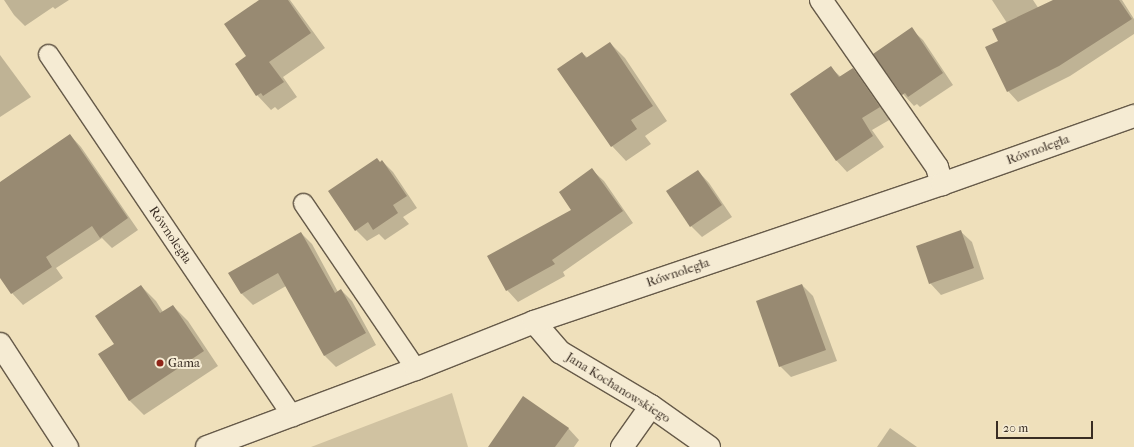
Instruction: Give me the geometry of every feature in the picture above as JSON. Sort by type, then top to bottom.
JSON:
[{"type":"street","points":[[820,0],[937,167],[942,184]]},
{"type":"street","name":"Równoległa","points":[[207,447],[416,369],[534,322],[942,184],[1134,116]]},
{"type":"street","name":"Jana Kochanowskiego","points":[[534,322],[560,352],[651,406],[710,447]]},
{"type":"street","points":[[0,344],[67,447]]},
{"type":"street","points":[[622,447],[651,406]]},
{"type":"lane","name":"Równoległa","points":[[48,54],[292,416]]},
{"type":"lane","points":[[303,204],[416,369]]},
{"type":"shaded area","points":[[452,393],[468,447],[311,447]]},
{"type":"building","points":[[259,0],[288,0],[311,33],[269,62],[284,82],[263,96],[261,93],[256,96],[235,64],[246,56],[224,24]]},
{"type":"building","points":[[1053,0],[1119,0],[1132,19],[1059,66],[1007,92],[985,47],[998,41],[992,29]]},
{"type":"building","points":[[912,27],[943,73],[908,97],[905,93],[902,95],[873,54]]},
{"type":"building","points":[[610,42],[653,106],[631,120],[637,129],[611,147],[557,69],[582,52],[586,58]]},
{"type":"building","points":[[831,66],[839,77],[853,68],[880,107],[862,118],[873,136],[836,161],[790,94]]},
{"type":"building","points":[[70,134],[128,218],[100,238],[92,226],[46,257],[52,267],[11,294],[0,278],[0,182]]},
{"type":"building","points":[[377,158],[380,162],[382,160],[407,196],[393,205],[398,213],[373,230],[368,222],[355,231],[328,191]]},
{"type":"building","points":[[592,168],[623,211],[552,260],[555,264],[506,291],[487,256],[571,210],[559,192]]},
{"type":"building","points":[[698,170],[722,205],[690,227],[666,191]]},
{"type":"building","points":[[961,230],[974,268],[929,284],[916,246]]},
{"type":"building","points":[[301,232],[335,293],[341,289],[366,333],[324,356],[278,273],[241,294],[228,273]]},
{"type":"building","points":[[802,284],[826,350],[779,367],[756,301]]},
{"type":"building","points":[[141,285],[160,313],[173,305],[204,351],[129,401],[98,354],[114,344],[95,316]]},
{"type":"building","points":[[523,396],[569,428],[555,447],[488,447]]},
{"type":"place","name":"Gama","points":[[160,363]]}]
